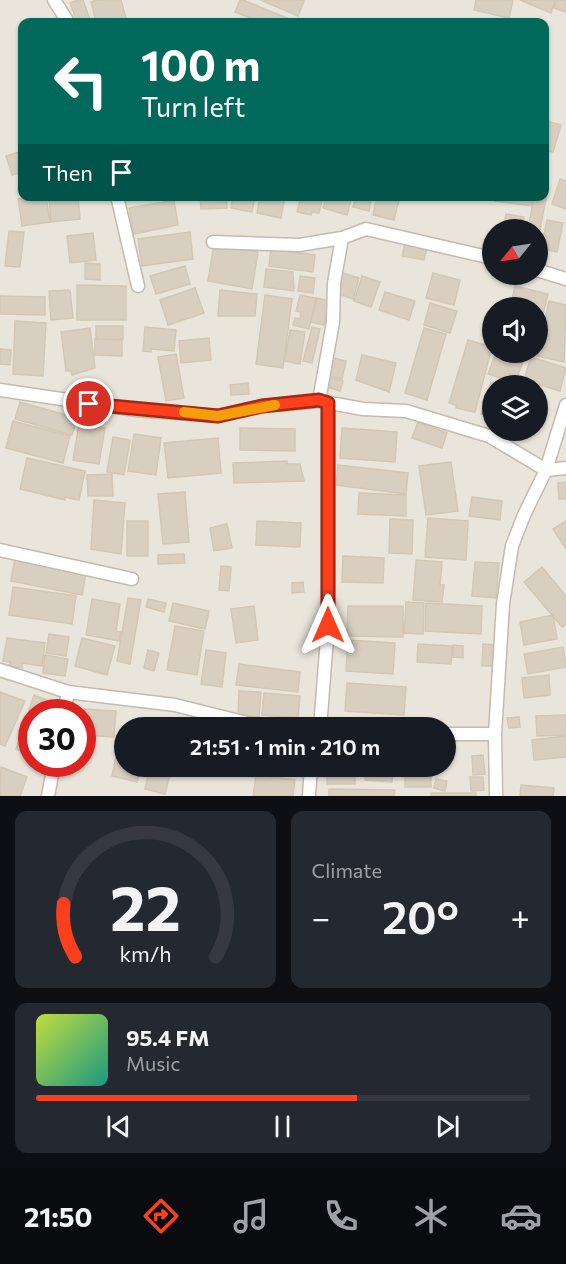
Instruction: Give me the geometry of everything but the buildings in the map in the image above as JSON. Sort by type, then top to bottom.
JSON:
[{"type":"street","points":[[54,0],[66,18]]},
{"type":"street","points":[[118,201],[138,286]]},
{"type":"street","points":[[213,242],[299,245],[342,238],[366,229],[482,256]]},
{"type":"street","points":[[321,717],[328,625],[323,402],[333,322],[334,283],[342,238]]},
{"type":"street","points":[[548,273],[566,279]]},
{"type":"street","points":[[0,390],[136,410],[218,416],[262,406],[323,402],[363,409],[406,411],[489,436],[546,470],[566,468]]},
{"type":"street","points":[[496,796],[495,734],[503,604],[512,546],[524,514],[546,470],[566,405]]},
{"type":"street","points":[[0,550],[132,579]]},
{"type":"street","points":[[0,670],[68,692],[175,705],[223,717]]},
{"type":"street","points":[[67,699],[68,692]]},
{"type":"street","points":[[456,734],[495,734]]},
{"type":"street","points":[[48,796],[52,777]]},
{"type":"street","points":[[309,796],[310,777]]},
{"type":"shaded area","points":[[0,0],[566,0],[566,796],[0,796]]},
{"type":"slow traffic","points":[[184,412],[218,416],[275,405]]},
{"type":"route","points":[[89,404],[218,416],[262,406],[319,400],[328,403],[328,625]]}]
